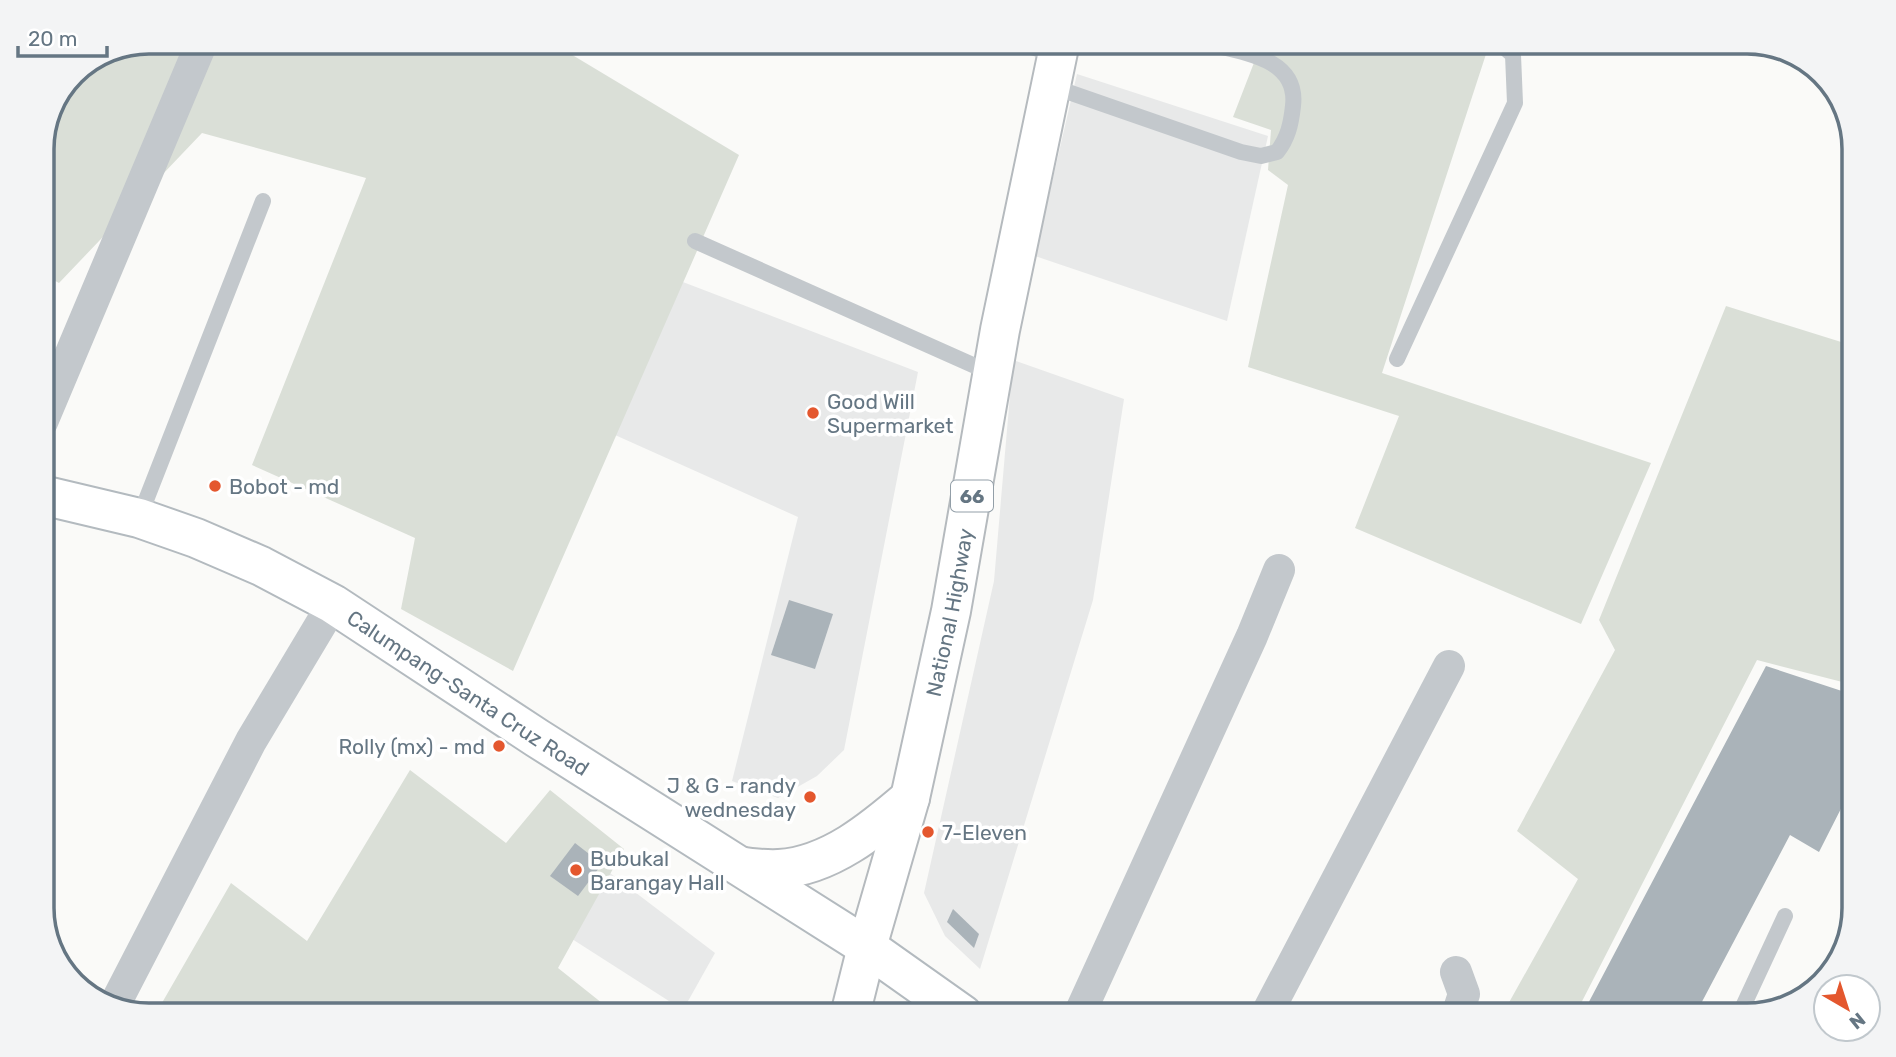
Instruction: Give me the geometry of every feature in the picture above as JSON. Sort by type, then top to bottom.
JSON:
[{"type":"main road","name":"National Highway","points":[[853,1003],[910,798],[951,611],[1000,330],[1056,61]]},
{"type":"main road","name":"Calumpang-Santa Cruz Road","points":[[54,498],[139,519],[196,538],[261,566],[332,604],[537,738],[867,947],[946,1003]]},
{"type":"main road","points":[[742,867],[781,869],[834,852],[870,832],[910,798]]},
{"type":"street","points":[[54,394],[197,54]]},
{"type":"street","points":[[1084,1003],[1252,636],[1279,570]]},
{"type":"street","points":[[118,997],[251,741],[332,604]]},
{"type":"street","points":[[1272,1003],[1449,666]]},
{"type":"street","points":[[1456,972],[1464,994],[1461,1003]]},
{"type":"lane","points":[[1040,54],[1241,152],[1261,156],[1277,152],[1286,140],[1294,101],[1290,80],[1277,65],[1248,54]]},
{"type":"lane","points":[[1397,359],[1515,103],[1512,54]]},
{"type":"lane","points":[[139,519],[263,201]]},
{"type":"lane","points":[[695,241],[993,374]]},
{"type":"lane","points":[[1744,1003],[1785,916]]},
{"type":"shaded area","points":[[571,54],[739,155],[513,671],[401,609],[415,538],[252,465],[366,178],[202,133],[59,283],[54,280],[54,143],[57,125],[74,91],[87,78],[119,59],[137,55]]},
{"type":"shaded area","points":[[1257,54],[1486,54],[1382,373],[1651,463],[1581,624],[1355,528],[1399,416],[1248,367],[1288,185],[1268,170],[1271,130],[1233,117]]},
{"type":"shaded area","points":[[1077,74],[1268,136],[1227,321],[1035,256]]},
{"type":"shaded area","points":[[641,266],[918,372],[844,750],[817,776],[778,798],[732,781],[798,517],[586,422]]},
{"type":"shaded area","points":[[1726,306],[1842,342],[1842,682],[1757,660],[1581,1003],[1509,1003],[1578,879],[1517,831],[1615,650],[1599,620]]},
{"type":"shaded area","points":[[1013,360],[1124,399],[1093,600],[980,969],[945,936],[924,893],[994,581]]},
{"type":"shaded area","points":[[410,770],[506,843],[550,790],[624,849],[558,968],[602,1003],[162,1003],[231,883],[307,941]]},
{"type":"shaded area","points":[[573,845],[715,953],[687,1003],[672,1003],[533,914]]},
{"type":"building","points":[[789,600],[833,614],[815,669],[771,655]]},
{"type":"building","points":[[1766,666],[1842,691],[1842,807],[1819,852],[1790,835],[1701,1003],[1588,1003]]},
{"type":"building","name":"Bubukal Barangay Hall","points":[[575,843],[602,864],[578,896],[550,876]]},
{"type":"building","points":[[953,909],[979,934],[974,948],[947,922]]},
{"type":"place","name":"Good Will Supermarket","points":[[813,413]]},
{"type":"place","name":"Bobot - md","points":[[215,486]]},
{"type":"place","name":"Rolly (mx) - md","points":[[499,746]]},
{"type":"place","name":"J & G - randy wednesday","points":[[810,797]]},
{"type":"place","name":"7-Eleven","points":[[928,832]]},
{"type":"place","name":"Bubukal Barangay Hall","points":[[576,870]]}]
